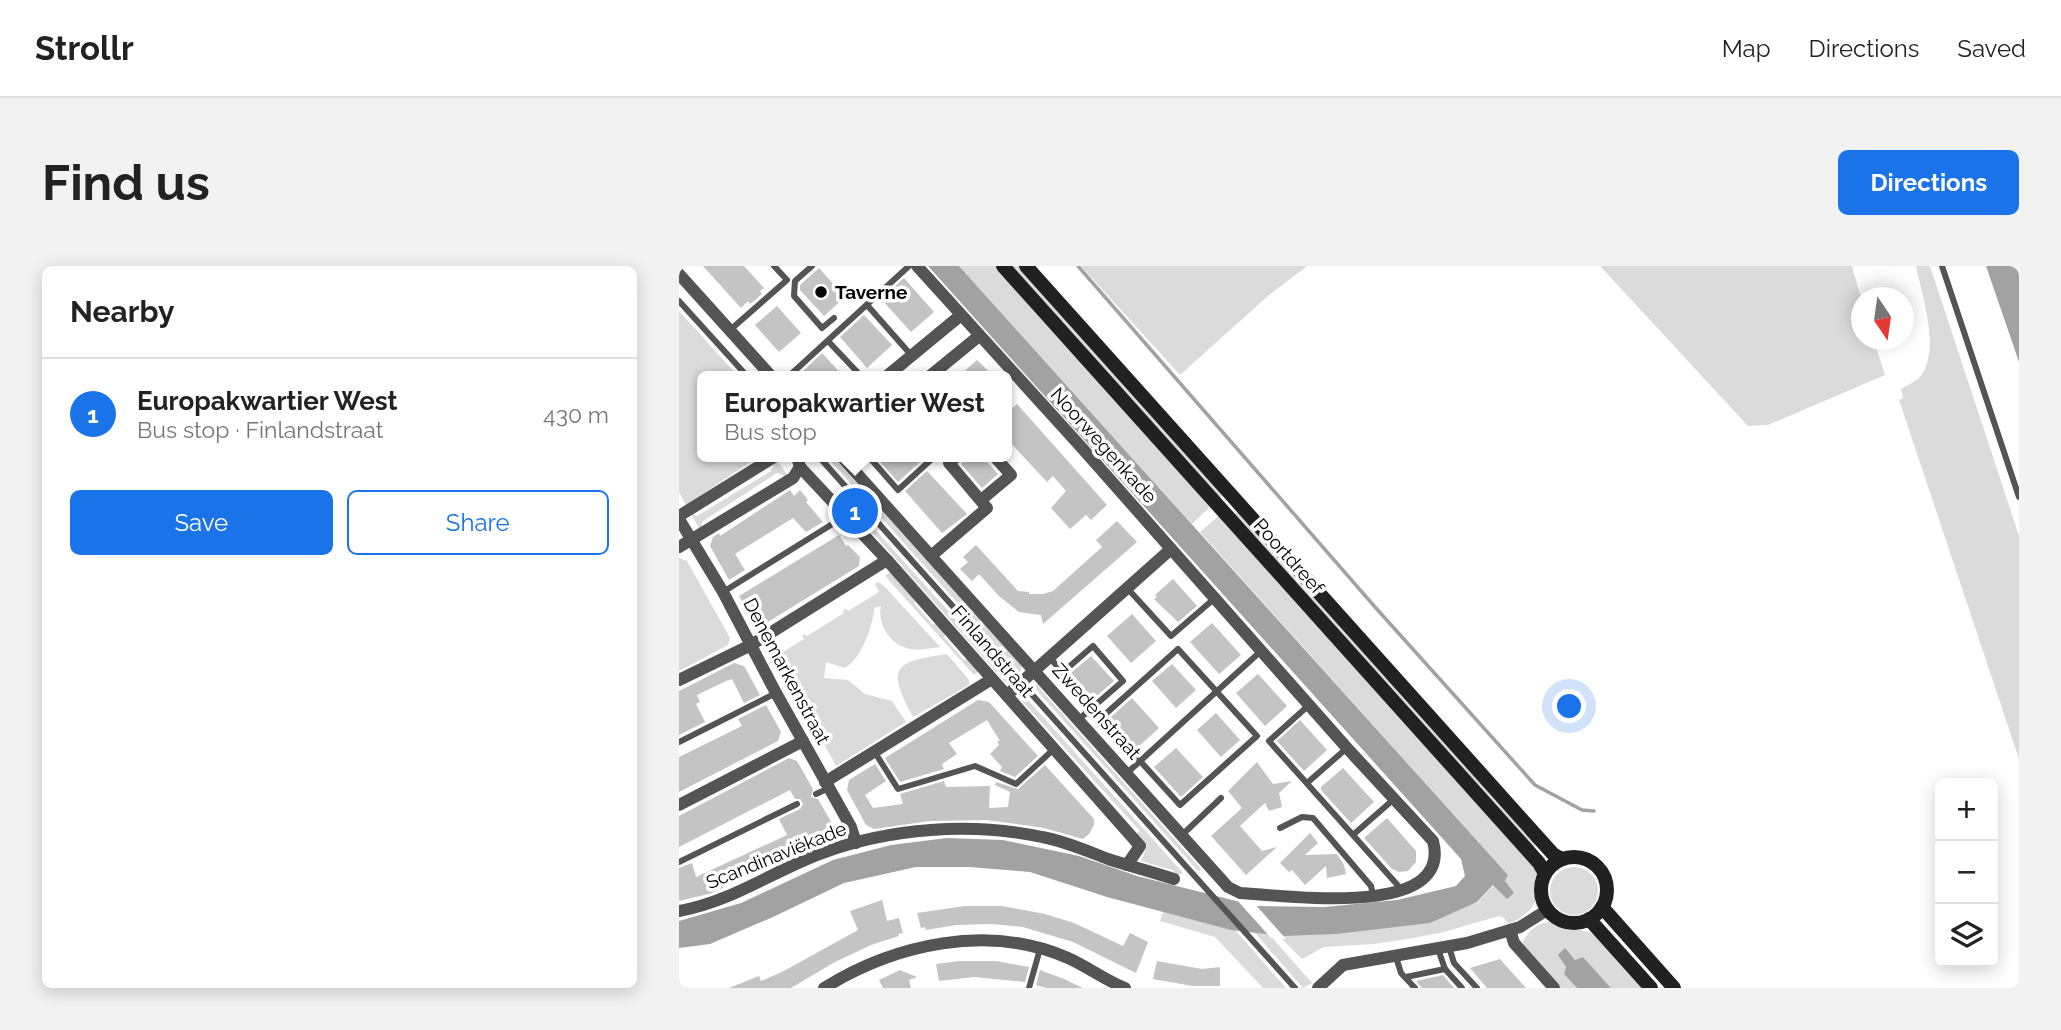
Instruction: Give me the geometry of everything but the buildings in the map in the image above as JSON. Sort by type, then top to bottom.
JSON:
[{"type":"main road","name":"Poortdreef","points":[[1003,266],[1539,863],[1545,874]]},
{"type":"main road","name":"Poortdreef","points":[[1025,266],[1553,854],[1562,859]]},
{"type":"main road","points":[[1583,858],[1600,870],[1604,877],[1607,893],[1602,907],[1589,919],[1581,922],[1562,921],[1547,910],[1541,892],[1545,874],[1562,859],[1583,858]]},
{"type":"main road","points":[[1602,907],[1674,988]]},
{"type":"main road","points":[[1589,919],[1651,988]]},
{"type":"street","name":"Noorwegenkade","points":[[917,266],[1010,371]]},
{"type":"street","points":[[679,274],[767,371]]},
{"type":"street","points":[[894,371],[961,315]]},
{"type":"street","points":[[936,371],[979,336]]},
{"type":"street","name":"Noorwegenkade","points":[[1012,373],[1433,841],[1436,851],[1435,862],[1425,879],[1403,891],[1331,898],[1235,892]]},
{"type":"street","points":[[679,517],[766,462]]},
{"type":"street","points":[[685,543],[793,478],[798,462]]},
{"type":"street","name":"Finlandstraat","points":[[801,462],[1140,846],[1127,865]]},
{"type":"street","name":"Zwedenstraat","points":[[846,462],[1235,892]]},
{"type":"street","points":[[931,556],[987,508],[950,462]]},
{"type":"street","points":[[981,500],[1011,475],[999,462]]},
{"type":"street","name":"Denemarkenstraat","points":[[679,517],[685,543],[723,592],[851,827],[856,843]]},
{"type":"street","points":[[1007,695],[1171,550]]},
{"type":"street","points":[[679,680],[751,645],[887,560]]},
{"type":"street","points":[[827,785],[874,751],[992,678]]},
{"type":"street","points":[[679,805],[803,741]]},
{"type":"street","name":"Scandinaviëkade","points":[[679,911],[732,895],[820,854],[856,843],[928,831],[1004,831],[1056,840],[1174,879]]},
{"type":"street","points":[[1319,988],[1343,965],[1444,948],[1510,930],[1533,921],[1547,910]]},
{"type":"street","points":[[1510,930],[1514,943],[1549,986]]},
{"type":"street","points":[[824,988],[893,954],[923,946],[960,941],[1002,942],[1040,948],[1068,958],[1125,988]]},
{"type":"lane","points":[[730,330],[787,280],[774,266]]},
{"type":"lane","points":[[812,266],[795,281],[794,296],[822,328],[834,318]]},
{"type":"lane","points":[[795,371],[909,266]]},
{"type":"lane","points":[[1943,266],[2019,498]]},
{"type":"lane","points":[[679,300],[743,371]]},
{"type":"lane","points":[[867,305],[912,357]]},
{"type":"lane","points":[[828,341],[856,371]]},
{"type":"lane","points":[[823,462],[1295,988]]},
{"type":"lane","points":[[873,462],[898,490],[926,462]]},
{"type":"lane","points":[[723,592],[834,523],[844,514]]},
{"type":"lane","points":[[1128,589],[1171,636],[1215,598]]},
{"type":"lane","points":[[1063,672],[1093,646],[1123,681],[1077,720]]},
{"type":"lane","points":[[1178,649],[1257,736],[1180,805],[1140,761],[1101,718],[1178,649]]},
{"type":"lane","points":[[1127,773],[1261,651]]},
{"type":"lane","points":[[1050,658],[1093,707]]},
{"type":"lane","points":[[679,741],[776,693]]},
{"type":"lane","points":[[1309,705],[1269,741],[1403,891]]},
{"type":"lane","points":[[1307,783],[1347,748]]},
{"type":"lane","points":[[874,751],[898,789],[975,766],[1016,785],[1054,749]]},
{"type":"lane","points":[[816,794],[827,785]]},
{"type":"lane","points":[[1182,835],[1221,798]]},
{"type":"lane","points":[[1354,834],[1394,799]]},
{"type":"lane","points":[[679,862],[797,804]]},
{"type":"lane","points":[[1280,828],[1302,817],[1313,818],[1371,886],[1373,896]]},
{"type":"lane","points":[[1029,988],[1040,948]]},
{"type":"lane","points":[[1444,948],[1445,970],[1462,988]]},
{"type":"lane","points":[[1444,948],[1477,988]]},
{"type":"lane","points":[[1396,957],[1401,973],[1415,988]]},
{"type":"lane","points":[[1406,977],[1445,970]]},
{"type":"shaded area","points":[[928,266],[959,266],[1508,875],[1505,881],[1514,893],[1507,899],[1493,885],[1477,902],[1430,923],[1336,934],[1283,936],[1231,930],[1107,897],[1030,872],[970,867],[916,867],[844,883],[710,944],[679,948],[679,921],[741,903],[833,860],[891,845],[947,838],[1003,840],[1079,856],[1137,876],[1256,906],[1324,907],[1397,900],[1456,886],[1465,876],[1461,859]]},
{"type":"shaded area","points":[[959,266],[998,266],[1212,505],[1192,524]]},
{"type":"shaded area","points":[[1007,266],[1021,266],[1224,494],[1217,501]]},
{"type":"shaded area","points":[[1081,266],[1307,266],[1269,295],[1180,375]]},
{"type":"shaded area","points":[[1600,266],[1852,266],[1858,287],[1851,287],[1851,350],[1877,350],[1885,375],[1768,425],[1748,426]]},
{"type":"shaded area","points":[[1916,266],[1930,266],[2019,536],[2019,759],[1899,400],[1903,398],[1901,389],[1919,378],[1926,367],[1929,354],[1926,308]]},
{"type":"shaded area","points":[[1986,266],[2019,266],[2019,362]]},
{"type":"shaded area","points":[[679,311],[733,371],[697,371],[697,462],[750,462],[686,505],[679,492]]},
{"type":"shaded area","points":[[775,462],[778,462],[788,476],[782,480],[783,475],[777,473],[703,521],[700,530],[690,512],[695,509],[694,515],[697,516],[771,471]]},
{"type":"shaded area","points":[[831,462],[838,462],[1022,666],[1020,673]]},
{"type":"shaded area","points":[[1239,510],[1538,843],[1530,850],[1233,516]]},
{"type":"shaded area","points":[[1221,514],[1532,862],[1538,891],[1526,914],[1508,924],[1499,916],[1440,933],[1407,939],[1324,947],[1302,959],[1278,935],[1477,903],[1494,885],[1505,881],[1508,875],[1200,532]]},
{"type":"shaded area","points":[[862,515],[1011,681],[1005,682],[864,523],[861,526],[855,517],[858,519]]},
{"type":"shaded area","points":[[679,558],[687,561],[730,638],[728,645],[679,671]]},
{"type":"shaded area","points":[[890,572],[933,625],[936,623],[946,634],[944,637],[964,660],[968,658],[979,671],[974,675],[885,576]]},
{"type":"shaded area","points":[[878,582],[940,647],[914,650],[897,644],[883,627],[881,606],[874,608],[865,642],[850,664],[844,668],[826,662],[824,678],[848,680],[865,694],[892,701],[906,722],[836,766],[774,651],[770,649],[774,641],[781,653],[804,639],[804,634],[807,636],[844,613],[843,610],[848,611],[879,592],[875,584]]},
{"type":"shaded area","points":[[947,654],[969,680],[969,685],[913,717],[899,687],[900,670],[905,664],[915,660]]},
{"type":"shaded area","points":[[1032,685],[1038,685],[1202,870],[1198,871]]},
{"type":"shaded area","points":[[1022,693],[1183,873],[1178,875],[1172,870],[1141,861],[1147,846],[1136,834],[1140,831],[1021,700]]},
{"type":"shaded area","points":[[1574,867],[1591,874],[1598,891],[1591,908],[1574,915],[1557,908],[1550,891],[1557,874]]},
{"type":"shaded area","points":[[1163,912],[1235,930],[1286,988],[1263,988],[1215,937],[1160,921]]},
{"type":"shaded area","points":[[1549,922],[1592,933],[1645,988],[1611,988],[1583,957],[1575,960],[1558,955],[1566,967],[1564,974],[1577,988],[1560,988],[1522,945],[1532,929]]},
{"type":"shaded area","points":[[1255,933],[1269,934],[1312,983],[1303,988]]},
{"type":"shaded area","points":[[1565,948],[1575,960],[1583,957],[1611,988],[1577,988],[1564,974],[1566,967],[1558,955]]},
{"type":"pier","points":[[1236,899],[1253,902],[1286,939],[1271,938]]},
{"type":"waterway","points":[[1078,266],[1375,607],[1535,785],[1582,810],[1594,811]]},
{"type":"place","name":"Taverne","points":[[821,292]]},
{"type":"place","name":"Europakwartier West","points":[[855,511]]}]
